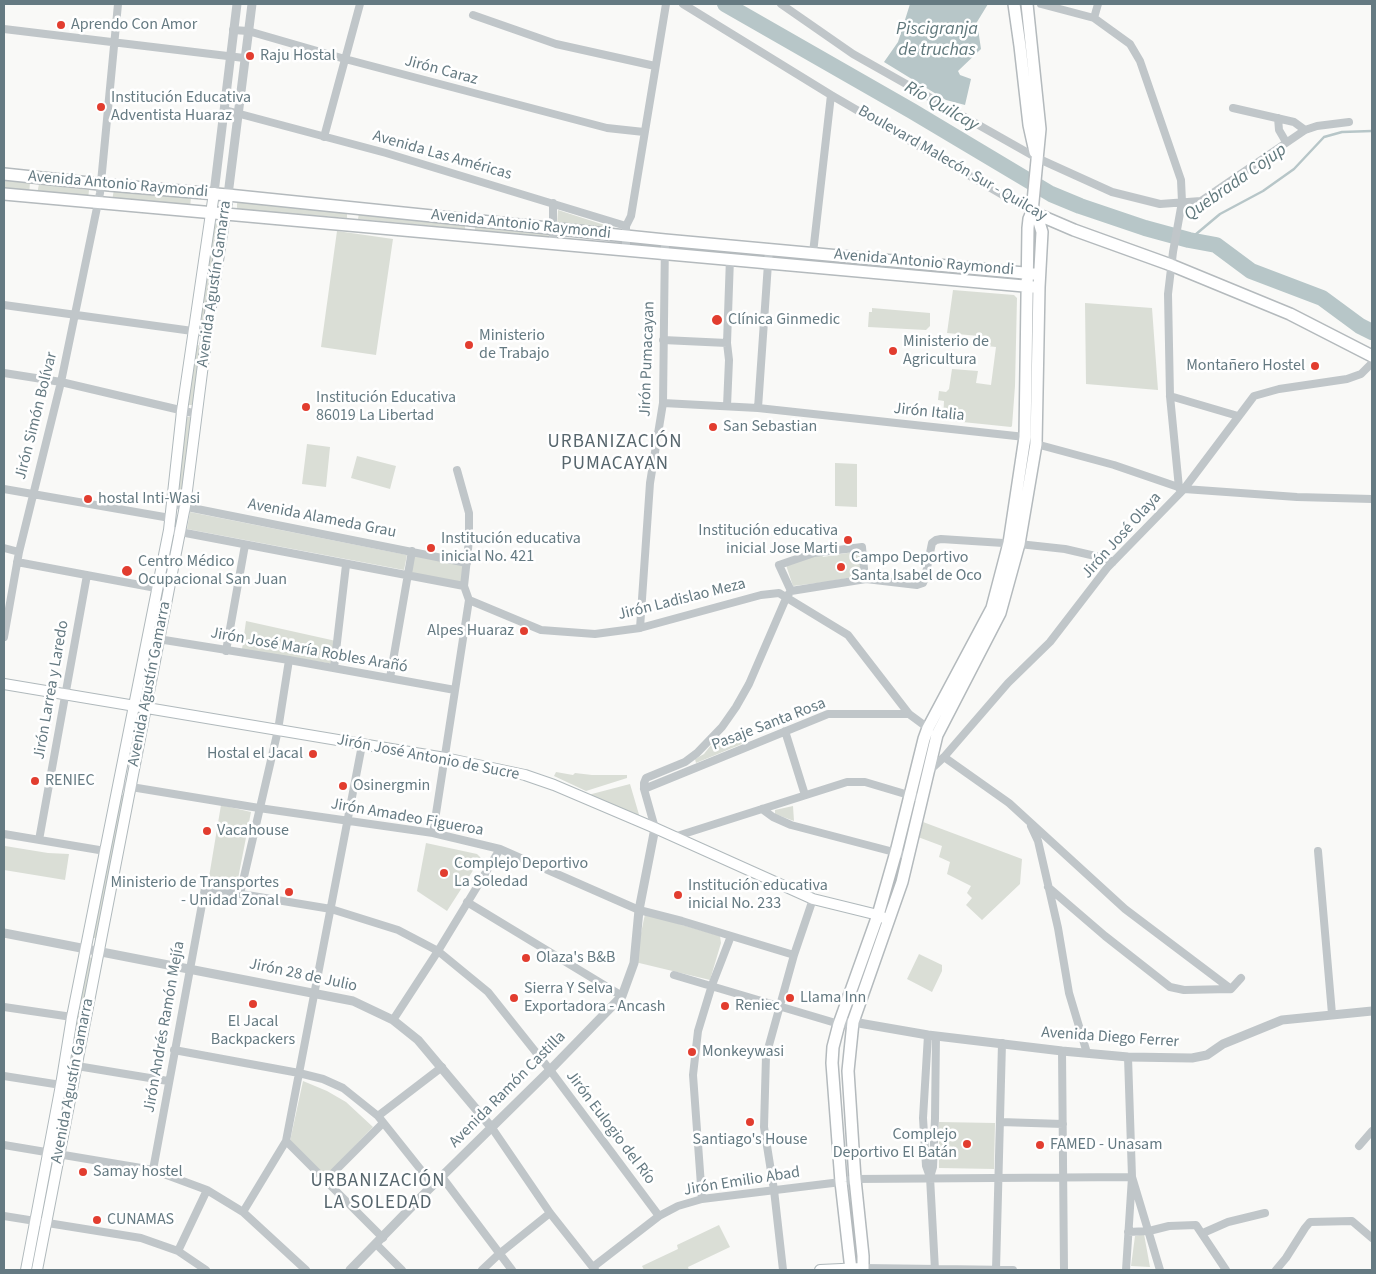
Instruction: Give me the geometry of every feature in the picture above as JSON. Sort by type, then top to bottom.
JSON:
[{"type":"main road","points":[[1014,4],[1028,125],[1036,164]]},
{"type":"main road","points":[[851,1269],[841,1182],[832,1063],[833,1047],[839,1024],[878,915],[916,775],[933,732],[984,634],[1000,613],[1036,444],[1033,273],[1042,232],[1033,207],[1040,129],[1027,4]]},
{"type":"main road","name":"Avenida Antonio Raymondi","points":[[4,174],[228,194],[553,228],[626,231],[666,240],[1033,273]]},
{"type":"main road","name":"Avenida Agustín Gamarra","points":[[37,1270],[46,1223],[61,1085],[72,1017],[169,530],[182,411],[214,193]]},
{"type":"main road","name":"Avenida Antonio Raymondi","points":[[4,194],[554,244],[730,258],[1033,287]]},
{"type":"main road","name":"Avenida Agustín Gamarra","points":[[26,1270],[35,1221],[77,1066],[185,506],[207,333],[228,194]]},
{"type":"main road","points":[[351,225],[353,207]]},
{"type":"main road","name":"Boulevard Malecón Sur - Quilcay","points":[[1033,207],[1074,230],[1171,265],[1290,314],[1372,356]]},
{"type":"main road","points":[[471,236],[472,220]]},
{"type":"main road","points":[[1014,543],[1025,436],[1033,287]]},
{"type":"main road","name":"Jirón José Antonio de Sucre","points":[[4,684],[445,758],[525,775],[655,828],[813,899],[878,915],[889,920]]},
{"type":"main road","points":[[820,1270],[863,1269],[848,1071],[854,1022],[909,856],[929,772],[933,732]]},
{"type":"street","name":"Jirón Simón Bolívar","points":[[4,637],[19,552],[61,382],[98,203],[118,4]]},
{"type":"street","name":"Avenida Agustín Gamarra","points":[[214,193],[229,57],[237,4]]},
{"type":"street","name":"Avenida Agustín Gamarra","points":[[228,194],[252,4]]},
{"type":"street","points":[[324,137],[360,4]]},
{"type":"street","points":[[626,250],[626,231],[631,216],[666,4]]},
{"type":"street","name":"Boulevard Malecón Sur - Quilcay","points":[[682,4],[831,95],[1033,207]]},
{"type":"street","points":[[781,4],[853,54],[1036,164],[1112,192],[1160,204],[1181,208],[1201,200],[1305,130],[1317,126],[1349,122]]},
{"type":"street","points":[[1041,4],[1094,18],[1098,4]]},
{"type":"street","points":[[473,16],[556,44],[655,66]]},
{"type":"street","name":"Jirón José Olaya","points":[[1094,18],[1130,44],[1140,61],[1181,180],[1181,208],[1168,294],[1170,396],[1181,488]]},
{"type":"street","points":[[4,29],[244,58]]},
{"type":"street","name":"Jirón Caraz","points":[[233,30],[248,31],[345,59],[606,128],[644,132]]},
{"type":"street","points":[[813,253],[831,95]]},
{"type":"street","points":[[1233,108],[1294,122],[1305,130]]},
{"type":"street","name":"Avenida Las Américas","points":[[224,110],[386,153],[553,203],[626,231]]},
{"type":"street","points":[[1278,118],[1279,130],[1286,142]]},
{"type":"street","points":[[553,203],[554,244]]},
{"type":"street","name":"Jirón Pumacayan","points":[[640,628],[650,483],[663,403],[664,253],[666,240]]},
{"type":"street","points":[[758,408],[770,249]]},
{"type":"street","points":[[727,406],[730,258]]},
{"type":"street","points":[[4,305],[207,333]]},
{"type":"street","points":[[663,340],[727,343]]},
{"type":"street","name":"Jirón José Olaya","points":[[929,772],[1008,683],[1050,642],[1113,562],[1181,488],[1254,396],[1347,379],[1361,374],[1372,363]]},
{"type":"street","points":[[4,373],[61,382],[197,414]]},
{"type":"street","points":[[1170,396],[1238,416]]},
{"type":"street","name":"Jirón Italia","points":[[663,403],[758,408],[1025,436]]},
{"type":"street","points":[[1025,436],[1036,444],[1114,465],[1181,488],[1297,498],[1372,499]]},
{"type":"street","points":[[433,833],[469,600],[464,586],[470,540],[469,513],[457,470]]},
{"type":"street","points":[[4,489],[170,518]]},
{"type":"street","name":"Avenida Alameda Grau","points":[[172,504],[467,563]]},
{"type":"street","points":[[169,530],[464,586]]},
{"type":"street","name":"Jirón Ladislao Meza","points":[[469,600],[541,630],[595,634],[640,628],[761,595],[789,593],[865,579],[911,585],[923,583],[932,543],[941,539],[1014,543],[1065,549],[1104,558],[1113,562]]},
{"type":"street","points":[[226,651],[245,545]]},
{"type":"street","points":[[865,579],[862,547],[814,553],[779,565],[789,593],[848,634],[909,714],[933,732]]},
{"type":"street","points":[[4,548],[19,552]]},
{"type":"street","points":[[390,678],[412,552]]},
{"type":"street","points":[[18,562],[156,588]]},
{"type":"street","points":[[334,668],[346,564]]},
{"type":"street","name":"Jirón Larrea y Laredo","points":[[38,840],[87,575]]},
{"type":"street","points":[[644,789],[646,778],[685,762],[698,753],[722,727],[749,684],[789,593]]},
{"type":"street","name":"Jirón José María Robles Arañó","points":[[158,639],[290,660],[455,690]]},
{"type":"street","points":[[240,894],[278,730],[290,660]]},
{"type":"street","name":"Pasaje Santa Rosa","points":[[644,789],[828,714],[909,714]]},
{"type":"street","points":[[785,731],[806,795]]},
{"type":"street","points":[[244,1212],[286,1141],[362,745]]},
{"type":"street","points":[[944,757],[1009,803],[1125,909],[1231,988]]},
{"type":"street","points":[[916,775],[929,772]]},
{"type":"street","points":[[674,837],[847,782],[866,782],[922,799]]},
{"type":"street","name":"Jirón Amadeo Figueroa","points":[[119,784],[259,808],[433,833],[500,848],[639,910],[794,956]]},
{"type":"street","name":"Avenida Ramón Castilla","points":[[350,1270],[622,996],[634,963],[639,910],[655,828],[644,789]]},
{"type":"street","points":[[762,809],[773,817],[791,824],[909,856]]},
{"type":"street","points":[[1029,822],[1038,841],[1058,928],[1069,994],[1087,1053]]},
{"type":"street","points":[[4,834],[106,850]]},
{"type":"street","points":[[393,1020],[438,951],[500,848]]},
{"type":"street","points":[[1318,851],[1332,1014]]},
{"type":"street","points":[[1048,887],[1105,936],[1170,986],[1184,990],[1231,988],[1241,978]]},
{"type":"street","name":"Jirón Eulogio del Río","points":[[205,888],[331,909],[398,930],[438,951],[488,992],[550,1070],[659,1216]]},
{"type":"street","name":"Jirón Andrés Ramón Mejía","points":[[153,1170],[205,888]]},
{"type":"street","points":[[783,1270],[774,1190],[764,1127],[766,1056],[794,956],[813,899]]},
{"type":"street","points":[[467,902],[622,996]]},
{"type":"street","name":"Jirón 28 de Julio","points":[[4,933],[315,992],[353,1001],[393,1020],[418,1040],[492,1128],[550,1213],[594,1268]]},
{"type":"street","points":[[702,1199],[693,1075],[698,1031],[712,986],[731,936]]},
{"type":"street","points":[[674,975],[839,1024]]},
{"type":"street","points":[[4,1007],[72,1017]]},
{"type":"street","name":"Avenida Diego Ferrer","points":[[839,1024],[854,1022],[932,1036],[1062,1051],[1128,1057],[1192,1058],[1207,1056],[1223,1044],[1282,1020],[1372,1011]]},
{"type":"street","points":[[932,1036],[923,1118],[926,1166],[930,1177],[935,1270]]},
{"type":"street","points":[[930,1177],[933,1167],[935,1118],[932,1036]]},
{"type":"street","points":[[996,1270],[1002,1043]]},
{"type":"street","points":[[174,1050],[298,1073],[323,1079],[344,1088],[378,1116],[433,1185]]},
{"type":"street","points":[[1062,1051],[1064,1270]]},
{"type":"street","points":[[1126,1270],[1132,1177],[1128,1057]]},
{"type":"street","points":[[77,1066],[168,1081]]},
{"type":"street","points":[[378,1116],[442,1067]]},
{"type":"street","points":[[4,1076],[61,1085]]},
{"type":"street","points":[[1000,1122],[1063,1124]]},
{"type":"street","points":[[325,1182],[383,1123]]},
{"type":"street","points":[[1360,1146],[1372,1131]]},
{"type":"street","points":[[286,1141],[379,1241],[402,1270]]},
{"type":"street","points":[[4,1145],[153,1170],[207,1190],[244,1212],[306,1270]]},
{"type":"street","points":[[442,1177],[512,1270]]},
{"type":"street","points":[[1132,1177],[1160,1270]]},
{"type":"street","name":"Jirón Emilio Abad","points":[[594,1268],[659,1216],[678,1206],[702,1199],[855,1179],[1132,1177]]},
{"type":"street","points":[[178,1251],[207,1190]]},
{"type":"street","points":[[482,1270],[550,1213]]},
{"type":"street","points":[[1203,1233],[1228,1222],[1265,1213]]},
{"type":"street","points":[[4,1216],[141,1238],[178,1251],[206,1270]]},
{"type":"street","points":[[1276,1270],[1310,1222],[1352,1221],[1372,1238]]},
{"type":"street","points":[[1128,1232],[1148,1231],[1169,1226],[1196,1225],[1226,1270]]},
{"type":"street","points":[[863,1269],[1013,1270]]},
{"type":"shaded area","points":[[4,180],[30,182],[29,195],[4,192]]},
{"type":"shaded area","points":[[39,184],[89,190],[88,200],[37,194]]},
{"type":"shaded area","points":[[114,189],[191,197],[190,208],[112,201]]},
{"type":"shaded area","points":[[237,200],[347,211],[347,218],[237,209]]},
{"type":"shaded area","points":[[558,210],[617,229],[557,226]]},
{"type":"shaded area","points":[[359,213],[465,223],[465,229],[358,219]]},
{"type":"shaded area","points":[[211,222],[218,224],[203,326],[197,326]]},
{"type":"shaded area","points":[[475,225],[549,231],[549,237],[475,231]]},
{"type":"shaded area","points":[[337,231],[393,239],[376,355],[321,347]]},
{"type":"shaded area","points":[[777,251],[1015,275],[1014,280],[776,257]]},
{"type":"shaded area","points":[[953,290],[1014,295],[1017,298],[1015,386],[1011,427],[943,420],[944,401],[938,400],[939,391],[946,392],[949,389],[952,369],[978,371],[976,383],[991,385],[996,347],[977,345],[978,336],[947,333]]},
{"type":"shaded area","points":[[1085,303],[1152,308],[1158,390],[1086,384]]},
{"type":"shaded area","points":[[872,308],[930,313],[930,326],[926,330],[868,327],[869,312],[872,312]]},
{"type":"shaded area","points":[[194,344],[201,346],[194,405],[186,405]]},
{"type":"shaded area","points":[[184,417],[191,417],[181,499],[174,500]]},
{"type":"shaded area","points":[[307,444],[330,447],[326,487],[302,484]]},
{"type":"shaded area","points":[[357,456],[396,466],[390,489],[351,478]]},
{"type":"shaded area","points":[[835,463],[857,464],[857,507],[835,506]]},
{"type":"shaded area","points":[[190,512],[407,555],[404,570],[187,529]]},
{"type":"shaded area","points":[[168,539],[173,541],[145,691],[138,690]]},
{"type":"shaded area","points":[[859,551],[863,575],[793,586],[786,565],[822,554],[823,557]]},
{"type":"shaded area","points":[[413,555],[465,564],[462,583],[411,573]]},
{"type":"shaded area","points":[[246,621],[336,641],[333,664],[242,649]]},
{"type":"shaded area","points":[[718,736],[741,741],[742,744],[696,763],[695,759],[704,754]]},
{"type":"shaded area","points":[[556,772],[573,775],[575,773],[627,775],[627,778],[586,791],[554,776]]},
{"type":"shaded area","points":[[630,784],[640,818],[588,795]]},
{"type":"shaded area","points":[[120,795],[126,795],[98,938],[93,938]]},
{"type":"shaded area","points":[[221,805],[251,812],[236,889],[208,883]]},
{"type":"shaded area","points":[[793,806],[794,821],[775,814],[775,810]]},
{"type":"shaded area","points":[[923,822],[1022,859],[1020,884],[982,920],[966,905],[972,898],[967,893],[971,886],[947,874],[950,862],[939,857],[942,846],[918,837]]},
{"type":"shaded area","points":[[426,843],[477,854],[481,858],[447,911],[417,891]]},
{"type":"shaded area","points":[[5,846],[48,853],[69,854],[65,880],[4,870]]},
{"type":"shaded area","points":[[645,914],[720,936],[721,943],[710,980],[635,962]]},
{"type":"shaded area","points":[[919,954],[942,965],[942,971],[932,992],[907,979]]},
{"type":"shaded area","points":[[86,956],[95,959],[58,1150],[51,1149]]},
{"type":"shaded area","points":[[303,1081],[327,1091],[346,1102],[373,1127],[325,1177],[290,1141]]},
{"type":"shaded area","points":[[939,1122],[995,1123],[994,1169],[939,1168]]},
{"type":"shaded area","points":[[719,1225],[730,1247],[688,1267],[689,1270],[644,1270],[642,1266],[678,1249],[677,1245]]},
{"type":"shaded area","points":[[1144,1234],[1150,1267],[1131,1266],[1135,1236]]},
{"type":"water","name":"Piscigranja de truchas","points":[[910,4],[988,4],[977,22],[981,49],[958,71],[960,75],[971,79],[965,105],[946,100],[884,62],[898,42]]},
{"type":"waterway","name":"Río Quilcay","points":[[725,4],[912,111],[1051,194],[1145,228],[1216,245],[1251,271],[1322,298],[1360,326],[1372,332]]},
{"type":"waterway","name":"Quebrada Cojup","points":[[1189,240],[1220,214],[1263,191],[1294,169],[1324,137],[1342,132],[1372,131]]},
{"type":"place","name":"Aprendo Con Amor","points":[[61,25]]},
{"type":"place","name":"Raju Hostal","points":[[250,56]]},
{"type":"place","name":"Institución Educativa Adventista Huaraz","points":[[101,107]]},
{"type":"place","name":"Clínica Ginmedic","points":[[717,320]]},
{"type":"place","name":"Ministerio de Trabajo","points":[[469,345]]},
{"type":"place","name":"Ministerio de Agricultura","points":[[893,351]]},
{"type":"place","name":"Montañero Hostel","points":[[1315,366]]},
{"type":"place","name":"Institución Educativa 86019 La Libertad","points":[[306,407]]},
{"type":"place","name":"San Sebastian","points":[[713,427]]},
{"type":"place","name":"hostal Inti-Wasi","points":[[88,499]]},
{"type":"place","name":"Institución educativa inicial Jose Marti","points":[[848,540]]},
{"type":"place","name":"Institución educativa inicial No. 421","points":[[431,548]]},
{"type":"place","name":"Campo Deportivo Santa Isabel de Oco","points":[[841,567]]},
{"type":"place","name":"Centro Médico Ocupacional San Juan","points":[[127,571]]},
{"type":"place","name":"Alpes Huaraz","points":[[524,631]]},
{"type":"place","name":"Hostal el Jacal","points":[[313,754]]},
{"type":"place","name":"RENIEC","points":[[35,781]]},
{"type":"place","name":"Osinergmin","points":[[343,786]]},
{"type":"place","name":"Vacahouse","points":[[207,831]]},
{"type":"place","name":"Complejo Deportivo La Soledad","points":[[444,873]]},
{"type":"place","name":"Ministerio de Transportes - Unidad Zonal","points":[[289,892]]},
{"type":"place","name":"Institución educativa inicial No. 233","points":[[678,895]]},
{"type":"place","name":"Olaza's B&B","points":[[526,958]]},
{"type":"place","name":"Sierra Y Selva Exportadora - Ancash","points":[[514,998]]},
{"type":"place","name":"Llama Inn","points":[[790,998]]},
{"type":"place","name":"El Jacal Backpackers","points":[[253,1004]]},
{"type":"place","name":"Reniec","points":[[725,1006]]},
{"type":"place","name":"Monkeywasi","points":[[692,1052]]},
{"type":"place","name":"Santiago's House","points":[[750,1122]]},
{"type":"place","name":"Complejo Deportivo El Batán","points":[[967,1144]]},
{"type":"place","name":"FAMED - Unasam","points":[[1040,1145]]},
{"type":"place","name":"Samay hostel","points":[[83,1172]]},
{"type":"place","name":"CUNAMAS","points":[[97,1220]]},
{"type":"district","name":"URBANIZACIÓN PUMACAYAN","points":[[615,454]]},
{"type":"district","name":"URBANIZACIÓN LA SOLEDAD","points":[[378,1193]]}]
